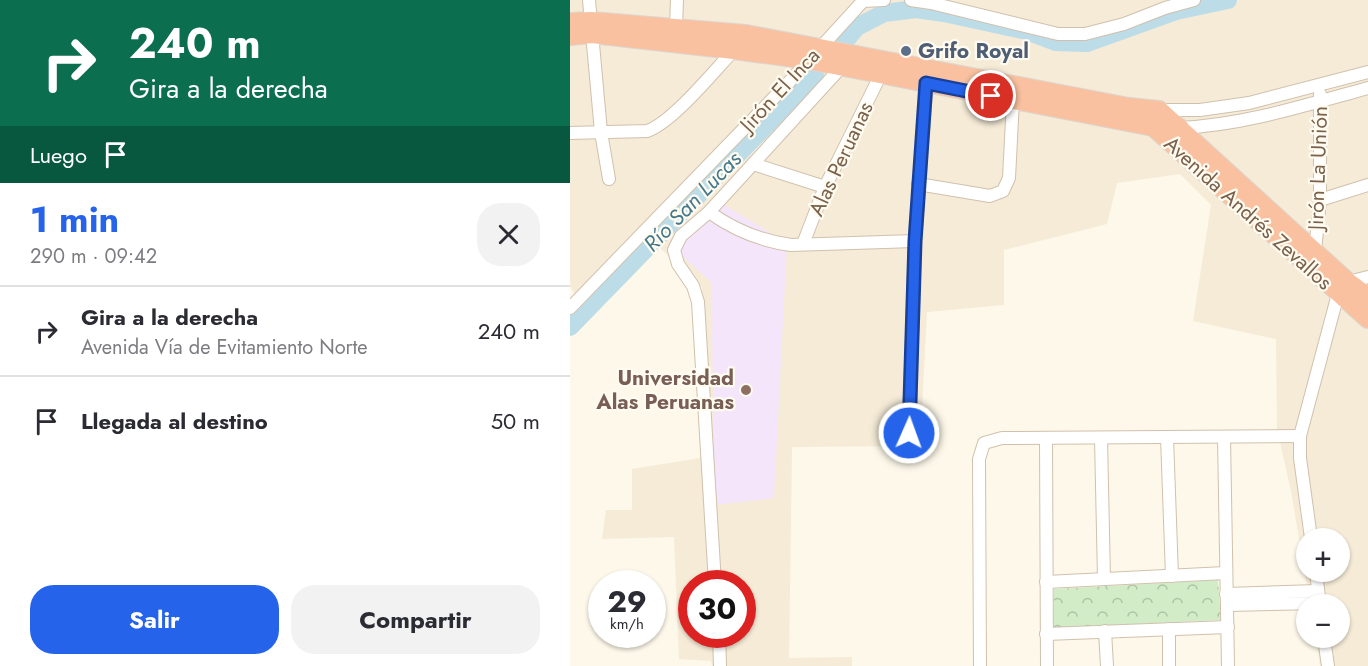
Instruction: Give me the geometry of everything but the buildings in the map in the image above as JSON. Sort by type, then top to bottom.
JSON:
[{"type":"highway","points":[[570,22],[592,28],[734,50],[818,55]]},
{"type":"highway","points":[[570,36],[592,28],[676,27],[746,34],[818,55],[927,76],[1013,100],[1156,118],[1180,128]]},
{"type":"highway","points":[[845,60],[881,74],[927,76]]},
{"type":"highway","name":"Avenida Andrés Zevallos","points":[[927,76],[1129,107],[1156,118],[1343,288],[1368,297]]},
{"type":"highway","name":"Avenida Andrés Zevallos","points":[[1180,128],[1315,252],[1368,319]]},
{"type":"street","points":[[589,0],[601,132],[609,180]]},
{"type":"street","points":[[676,27],[677,0]]},
{"type":"street","points":[[863,0],[884,0]]},
{"type":"street","name":"Jirón El Inca","points":[[570,308],[818,55],[863,0]]},
{"type":"street","points":[[911,0],[1058,34],[1085,34],[1124,24],[1164,4],[1194,0]]},
{"type":"street","points":[[570,133],[656,129],[734,50]]},
{"type":"street","points":[[715,570],[698,302],[693,286],[678,264],[674,250],[681,236],[710,212],[845,60]]},
{"type":"street","points":[[1156,118],[1249,104],[1368,72]]},
{"type":"street","name":"Alas Peruanas","points":[[803,244],[825,187],[881,74]]},
{"type":"street","points":[[909,433],[915,241],[927,76]]},
{"type":"street","name":"Jirón La Unión","points":[[1315,252],[1320,200],[1321,100],[1318,85]]},
{"type":"street","points":[[1180,128],[1243,121],[1368,88]]},
{"type":"street","points":[[918,184],[990,196],[1003,191],[1009,178],[1013,100]]},
{"type":"street","points":[[753,164],[825,187]]},
{"type":"street","points":[[1320,200],[1368,185]]},
{"type":"street","points":[[710,212],[725,224],[777,243],[915,241]]},
{"type":"street","points":[[1310,528],[1300,458],[1300,436],[1343,288],[1368,277]]},
{"type":"street","points":[[980,666],[979,459],[984,443],[1002,438],[1300,436]]},
{"type":"street","points":[[1167,437],[1172,576]]},
{"type":"street","points":[[1224,437],[1228,666]]},
{"type":"street","points":[[1046,438],[1047,666]]},
{"type":"street","points":[[1101,438],[1104,579]]},
{"type":"street","points":[[1046,582],[1225,573]]},
{"type":"street","points":[[1227,600],[1296,600]]},
{"type":"street","points":[[1046,634],[1228,627]]},
{"type":"street","points":[[1168,629],[1169,666]]},
{"type":"street","points":[[1105,631],[1107,666]]},
{"type":"street","points":[[719,648],[720,666]]},
{"type":"street","points":[[1325,648],[1328,666]]},
{"type":"shaded area","points":[[570,0],[1368,0],[1368,666],[1320,666],[1317,648],[1350,648],[1350,594],[1308,594],[1306,582],[1350,582],[1350,528],[1297,528],[1277,429],[1276,339],[1193,321],[1211,205],[1180,174],[1117,183],[1107,224],[1004,250],[1004,305],[927,312],[920,446],[792,447],[789,658],[852,657],[852,666],[712,666],[711,661],[679,659],[679,648],[756,648],[756,570],[678,570],[678,635],[674,537],[602,539],[606,510],[632,510],[632,469],[700,458],[702,287],[648,237],[582,307],[570,286]]},
{"type":"shaded area","name":"Universidad Alas Peruanas","points":[[716,200],[787,243],[774,498],[715,505],[711,282],[674,249]]},
{"type":"green space","points":[[1218,580],[1221,620],[1053,628],[1054,589]]},
{"type":"waterway","name":"Río San Lucas","points":[[840,47],[857,27],[884,13],[916,9],[1027,31],[1056,42],[1087,43],[1176,11],[1228,0]]},
{"type":"waterway","name":"Río San Lucas","points":[[570,327],[815,75]]},
{"type":"place","name":"Grifo Royal","points":[[906,51]]},
{"type":"place","name":"Universidad Alas Peruanas","points":[[746,390]]},
{"type":"route","points":[[909,433],[915,241],[926,83],[991,96]]}]
